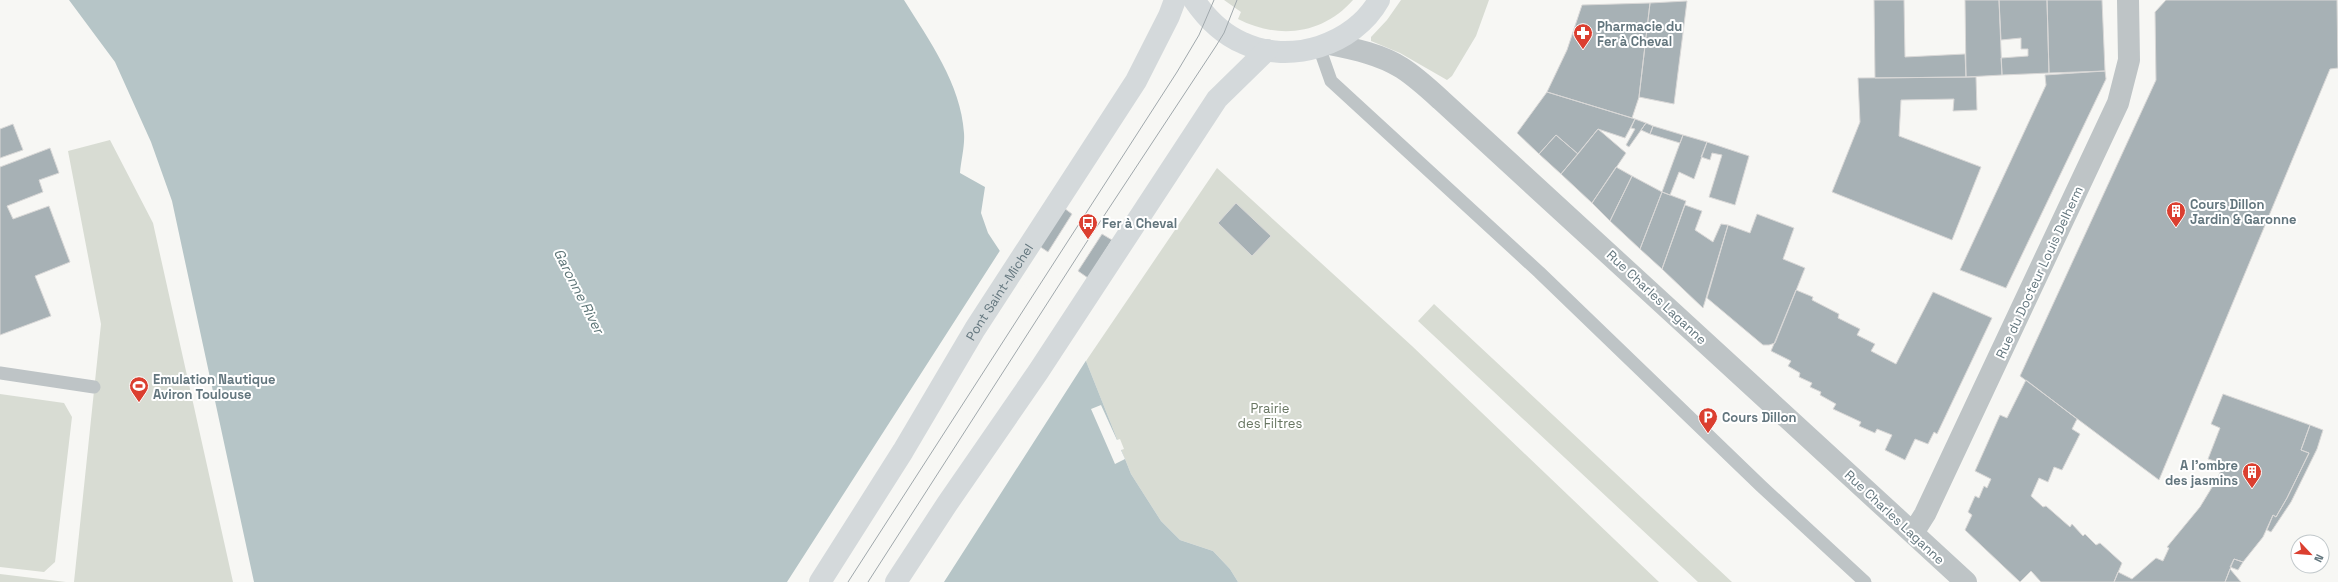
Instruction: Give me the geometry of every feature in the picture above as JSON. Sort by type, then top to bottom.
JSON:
[{"type":"main road","name":"Pont Saint-Michel","points":[[820,582],[903,451],[974,329],[1120,106],[1156,43],[1175,0]]},
{"type":"main road","points":[[1194,0],[1207,18],[1224,33],[1244,44],[1267,50],[1288,52],[1324,45],[1348,34],[1364,20],[1379,0]]},
{"type":"main road","points":[[896,582],[1217,99],[1267,50]]},
{"type":"street","name":"Rue du Docteur Louis Delherm","points":[[1913,533],[1925,514],[2118,103],[2129,60],[2128,0]]},
{"type":"street","name":"Rue Charles Laganne","points":[[1324,45],[1363,51],[1386,60],[1402,68],[1441,100],[1966,582]]},
{"type":"lane","points":[[1324,45],[1331,81],[1539,272],[1761,486],[1865,582]]},
{"type":"lane","points":[[0,373],[94,387]]},
{"type":"green space","points":[[1224,0],[1353,0],[1328,20],[1300,30],[1284,31],[1269,30],[1253,26],[1238,19],[1241,12]]},
{"type":"green space","points":[[1401,0],[1489,0],[1476,36],[1452,76],[1447,80],[1400,53],[1371,41],[1371,37],[1387,20]]},
{"type":"green space","points":[[110,140],[153,223],[233,582],[74,582],[101,324],[68,151]]},
{"type":"green space","name":"Prairie des Filtres","points":[[1217,168],[1412,346],[1659,582],[1238,582],[1230,569],[1213,551],[1180,540],[1161,521],[1131,474],[1086,361]]},
{"type":"green space","points":[[1434,304],[1732,582],[1698,582],[1418,321]]},
{"type":"green space","points":[[0,394],[64,403],[72,417],[55,562],[44,572],[0,567]]},
{"type":"green space","points":[[0,574],[66,582],[0,582]]},
{"type":"water","name":"Garonne River","points":[[69,0],[904,0],[942,63],[957,97],[962,115],[964,133],[960,173],[985,187],[981,213],[988,233],[1025,289],[1086,361],[1131,474],[1161,521],[1180,540],[1213,551],[1230,569],[1238,582],[254,582],[172,201],[151,142],[115,62]]},
{"type":"pier","points":[[1001,249],[1027,288],[1087,359],[944,582],[787,582]]},
{"type":"pier","points":[[1101,405],[1117,440],[1120,439],[1124,449],[1121,450],[1125,459],[1115,464],[1091,409]]},
{"type":"building","points":[[1874,0],[1904,0],[1905,57],[1965,54],[1966,77],[1875,78]]},
{"type":"building","points":[[1965,0],[1999,0],[2002,75],[1966,77]]},
{"type":"building","points":[[1999,0],[2047,0],[2049,73],[2002,75],[2001,58],[2028,56],[2028,49],[2021,49],[2021,38],[2001,40]]},
{"type":"building","points":[[2047,0],[2102,0],[2105,71],[2049,73]]},
{"type":"building","name":"Cours Dillon Jardin & Garonne","points":[[2166,0],[2337,0],[2338,68],[2330,69],[2159,480],[2020,376],[2156,80],[2155,12]]},
{"type":"building","points":[[1687,1],[1674,104],[1639,97],[1650,3]]},
{"type":"building","points":[[1650,3],[1639,97],[1632,118],[1547,92],[1567,50],[1582,5]]},
{"type":"building","points":[[2105,71],[2106,79],[2006,288],[1960,270],[2046,85],[2045,75]]},
{"type":"building","points":[[1976,77],[1977,110],[1953,111],[1954,99],[1901,100],[1899,136],[1981,167],[1952,240],[1832,192],[1860,122],[1858,78]]},
{"type":"building","points":[[1547,92],[1635,119],[1625,138],[1598,129],[1578,154],[1556,135],[1539,154],[1517,133]]},
{"type":"building","points":[[1635,119],[1646,123],[1629,147],[1626,145],[1635,129],[1631,128]]},
{"type":"building","points":[[1646,123],[1653,126],[1650,134],[1641,130]]},
{"type":"building","points":[[13,124],[23,150],[0,158],[0,129]]},
{"type":"building","points":[[1653,126],[1683,135],[1680,143],[1650,134]]},
{"type":"building","points":[[1598,129],[1626,153],[1592,203],[1561,174]]},
{"type":"building","points":[[1556,135],[1578,154],[1561,174],[1539,154]]},
{"type":"building","points":[[1683,135],[1707,142],[1694,179],[1679,172],[1670,195],[1662,192]]},
{"type":"building","points":[[1707,142],[1749,156],[1735,205],[1709,197],[1722,155],[1712,153],[1710,160],[1701,157]]},
{"type":"building","points":[[50,148],[59,173],[39,180],[43,192],[7,206],[13,219],[49,206],[70,262],[35,276],[51,316],[0,335],[0,167]]},
{"type":"building","points":[[1616,167],[1632,176],[1610,221],[1592,203]]},
{"type":"building","points":[[1632,176],[1662,192],[1640,249],[1610,221]]},
{"type":"building","points":[[1662,192],[1686,201],[1662,269],[1640,249]]},
{"type":"building","points":[[1236,203],[1271,236],[1252,256],[1218,223]]},
{"type":"building","points":[[1685,205],[1702,211],[1695,230],[1713,242],[1721,224],[1728,225],[1703,308],[1662,269]]},
{"type":"building","points":[[1064,208],[1072,214],[1048,252],[1039,246]]},
{"type":"building","points":[[1757,214],[1794,228],[1783,259],[1805,268],[1775,343],[1769,345],[1763,345],[1707,298],[1728,225],[1750,233]]},
{"type":"building","points":[[1102,234],[1112,240],[1088,278],[1078,271]]},
{"type":"building","points":[[1796,290],[1813,297],[1812,300],[1839,314],[1838,318],[1860,329],[1857,335],[1875,344],[1871,351],[1896,364],[1933,292],[1992,318],[1937,434],[1934,432],[1928,444],[1915,439],[1905,460],[1885,450],[1892,435],[1877,429],[1875,433],[1859,426],[1861,422],[1833,409],[1836,404],[1820,395],[1821,392],[1810,387],[1812,383],[1799,377],[1800,373],[1788,366],[1791,361],[1771,351]]},
{"type":"building","points":[[2026,380],[2077,419],[2072,429],[2080,434],[2062,470],[2054,467],[2048,482],[2039,478],[2031,496],[2043,507],[2046,506],[2070,527],[2072,524],[2083,536],[2085,534],[2096,545],[2100,543],[2122,563],[2114,582],[2041,582],[2031,571],[2020,582],[1965,530],[1972,515],[1968,512],[1975,496],[1979,498],[1984,486],[1987,488],[1991,479],[1975,471],[2000,415],[2007,418]]},
{"type":"building","name":"A l'ombre des jasmins","points":[[2223,394],[2310,425],[2301,450],[2309,453],[2276,517],[2273,515],[2263,537],[2243,562],[2234,559],[2225,582],[2114,582],[2118,572],[2132,579],[2156,558],[2163,561],[2169,548],[2167,547],[2200,507],[2217,479],[2224,464],[2208,459],[2220,428],[2211,424]]},
{"type":"building","points":[[2310,425],[2323,430],[2317,449],[2291,502],[2271,532],[2267,530],[2273,515],[2276,517],[2309,453],[2301,450]]},
{"type":"building","points":[[2234,559],[2243,562],[2238,570],[2230,567]]},
{"type":"building","points":[[2230,569],[2241,582],[2225,582]]},
{"type":"tram line","points":[[848,582],[1177,72],[1199,35],[1214,0]]},
{"type":"tram line","points":[[868,582],[1088,240],[1216,46],[1224,33],[1237,0]]},
{"type":"place","name":"Pharmacie du Fer à Cheval","points":[[1583,50]]},
{"type":"place","name":"Cours Dillon Jardin & Garonne","points":[[2176,228]]},
{"type":"place","name":"Fer à Cheval","points":[[1088,240]]},
{"type":"place","name":"Emulation Nautique Aviron Toulouse","points":[[139,403]]},
{"type":"place","name":"Cours Dillon","points":[[1708,434]]},
{"type":"place","name":"A l'ombre des jasmins","points":[[2252,489]]}]
